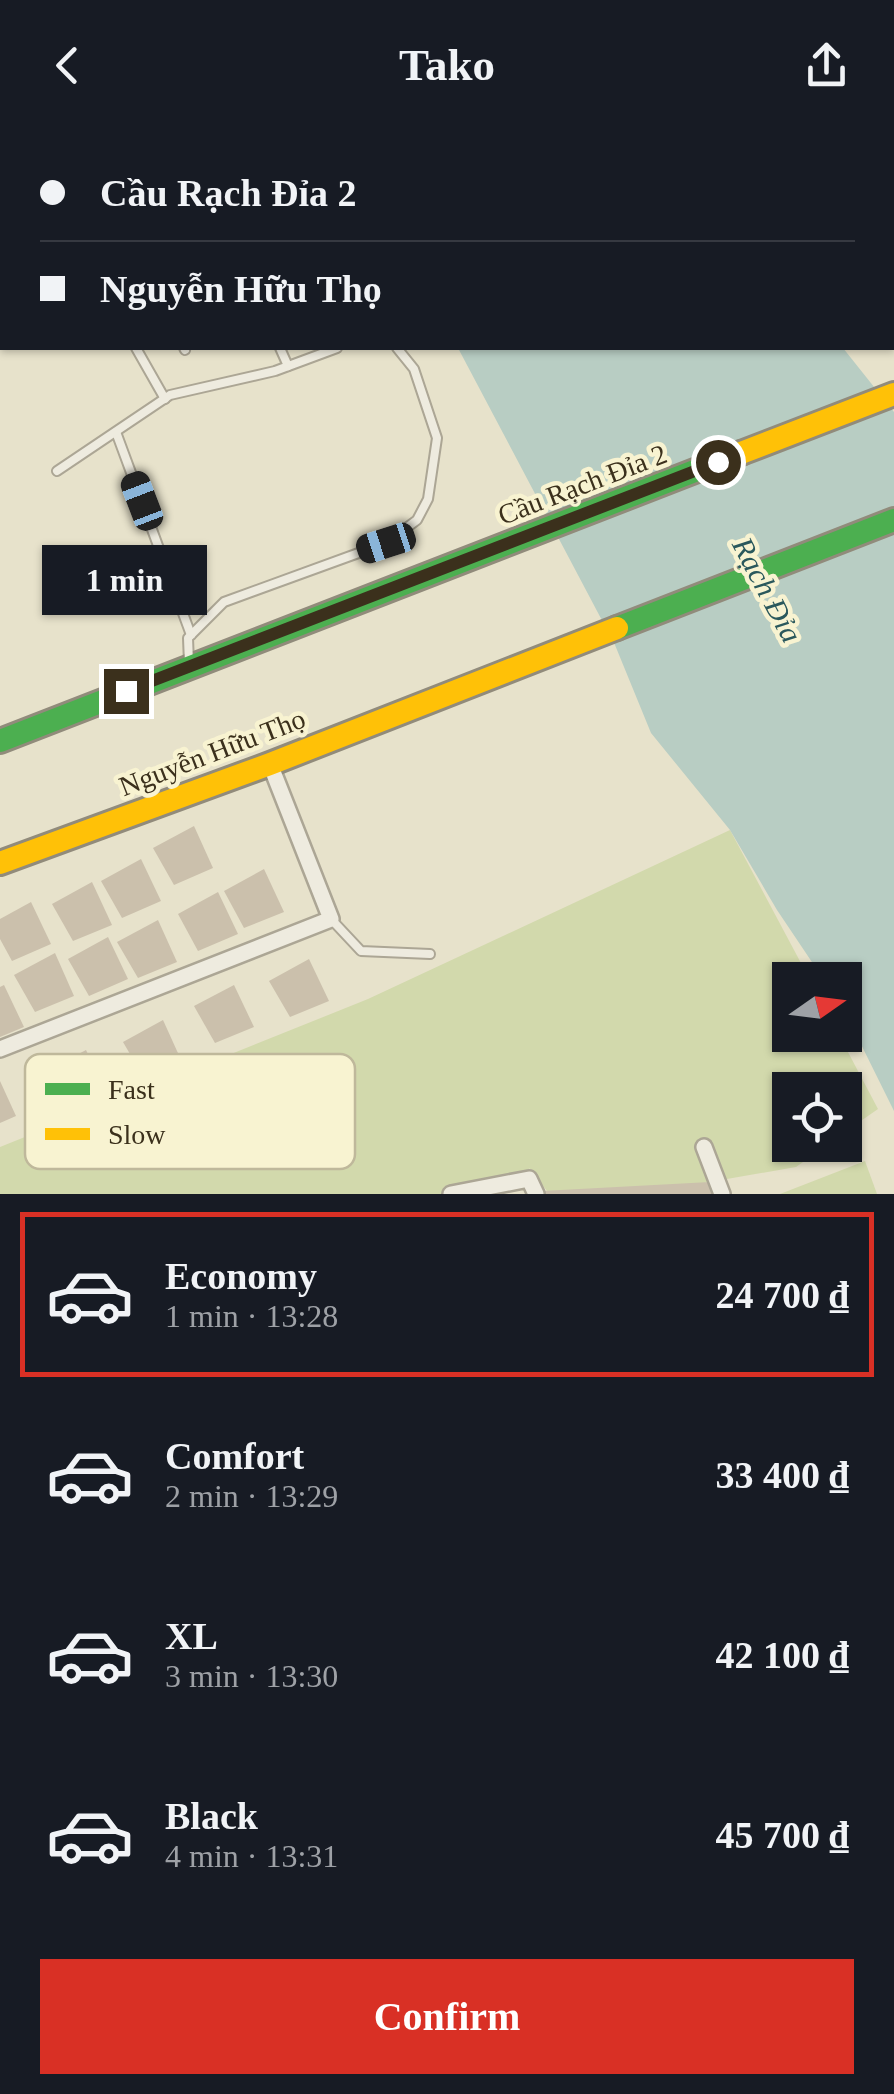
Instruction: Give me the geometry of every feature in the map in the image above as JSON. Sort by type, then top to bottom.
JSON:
[{"type":"main road","name":"Cầu Rạch Đỉa 2","points":[[189,667],[894,394]]},
{"type":"main road","name":"Nguyễn Hữu Thọ","points":[[0,863],[270,764],[894,520]]},
{"type":"main road","points":[[0,742],[189,667]]},
{"type":"street","points":[[0,1049],[330,919],[270,764]]},
{"type":"street","points":[[704,1147],[722,1194]]},
{"type":"street","points":[[452,1194],[530,1179],[536,1194]]},
{"type":"lane","points":[[137,350],[165,399]]},
{"type":"lane","points":[[281,350],[288,366]]},
{"type":"lane","points":[[57,471],[165,399],[288,366],[331,350]]},
{"type":"lane","points":[[189,667],[188,638],[224,602],[386,543],[417,520],[428,499],[438,438],[418,379],[398,350]]},
{"type":"lane","points":[[116,432],[191,634]]},
{"type":"lane","points":[[330,919],[361,951],[430,954]]},
{"type":"green space","points":[[730,830],[800,962],[772,962],[772,1052],[848,1052],[858,1072],[772,1072],[772,1162],[803,1162],[796,1167],[641,1194],[547,1191],[529,1168],[529,1179],[452,1194],[0,1194],[0,1147],[25,1137],[25,1169],[355,1169],[355,1054],[231,1054],[368,999]]},
{"type":"green space","points":[[862,1079],[878,1109],[862,1120]]},
{"type":"green space","points":[[865,1161],[877,1194],[780,1194]]},
{"type":"water","name":"Rạch Đỉa","points":[[459,350],[845,350],[894,412],[894,1111],[862,1046],[862,962],[812,962],[730,830],[651,733],[615,645]]},
{"type":"building","points":[[194,826],[213,868],[174,885],[153,848]]},
{"type":"building","points":[[141,859],[161,901],[122,918],[101,881]]},
{"type":"building","points":[[264,869],[284,912],[244,928],[224,891]]},
{"type":"building","points":[[92,882],[112,925],[73,941],[52,904]]},
{"type":"building","points":[[218,892],[238,934],[198,951],[178,914]]},
{"type":"building","points":[[31,902],[51,944],[12,961],[0,939],[0,919]]},
{"type":"building","points":[[158,920],[177,962],[138,978],[117,942]]},
{"type":"building","points":[[108,937],[128,979],[89,996],[68,959]]},
{"type":"building","points":[[55,953],[74,996],[35,1012],[14,975]]},
{"type":"building","points":[[309,959],[329,1001],[290,1017],[269,981]]},
{"type":"building","points":[[4,985],[24,1027],[0,1037],[0,987]]},
{"type":"building","points":[[234,985],[254,1027],[215,1043],[194,1006]]},
{"type":"building","points":[[163,1020],[178,1054],[130,1054],[123,1042]]},
{"type":"building","points":[[0,1081],[16,1116],[0,1123]]},
{"type":"building","points":[[710,1182],[715,1194],[542,1194],[542,1191]]},
{"type":"traffic: fast","points":[[0,741],[741,453]]},
{"type":"traffic: fast","points":[[617,628],[894,520]]},
{"type":"traffic: slow","points":[[741,453],[894,394]]},
{"type":"traffic: slow","points":[[0,863],[270,764],[617,628]]},
{"type":"route","points":[[126,691],[718,462]]}]
